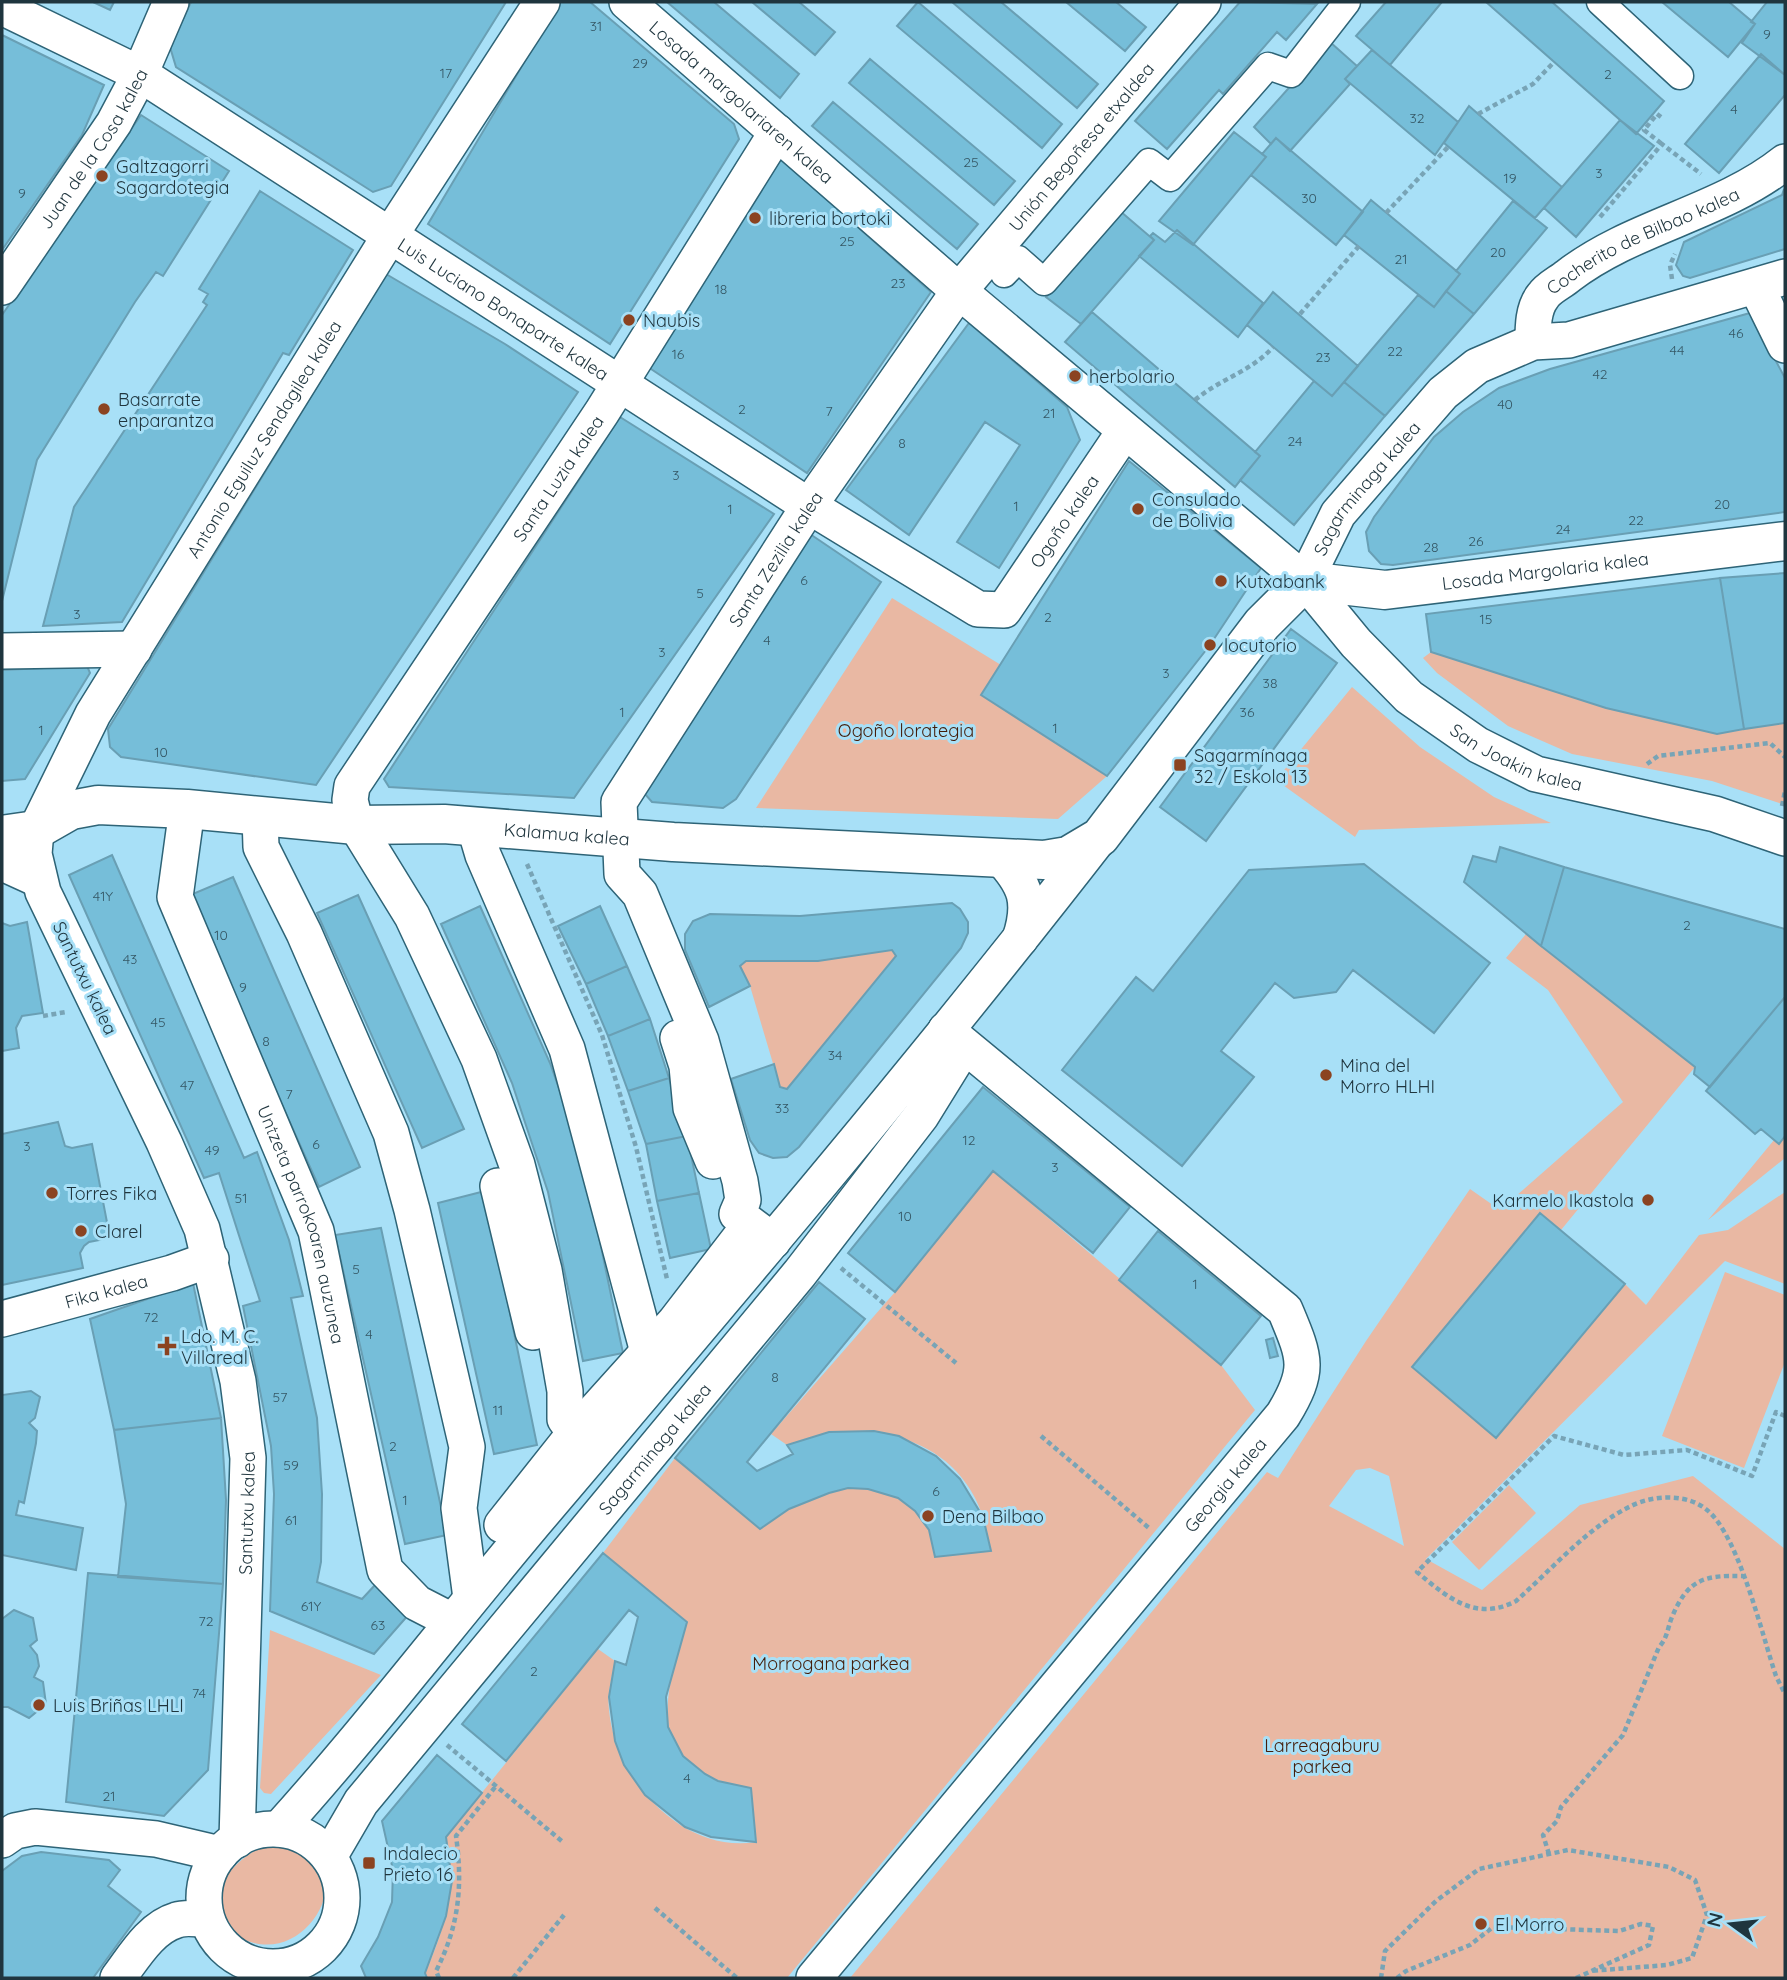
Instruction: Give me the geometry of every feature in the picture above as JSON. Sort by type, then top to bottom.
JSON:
[{"type":"street","name":"Juan de la Cosa kalea","points":[[2,287],[114,123],[140,74],[172,2]]},
{"type":"street","name":"Antonio Eguiluz Sendagilea kalea","points":[[40,885],[34,854],[19,832],[389,237],[542,2]]},
{"type":"street","name":"Losada margolariaren kalea","points":[[627,2],[1124,432],[1305,581]]},
{"type":"street","name":"Unión Begoñesa etxaldea","points":[[959,291],[1203,2]]},
{"type":"street","points":[[1004,274],[1018,260],[1044,282],[1149,162],[1170,178],[1268,66],[1291,74],[1347,2]]},
{"type":"street","points":[[1600,2],[1680,76]]},
{"type":"street","name":"Luis Luciano Bonaparte kalea","points":[[2,7],[140,74],[809,506],[978,609],[1004,610]]},
{"type":"street","name":"Santa Luzia kalea","points":[[356,825],[350,800],[352,786],[620,383],[777,132]]},
{"type":"street","name":"Cocherito de Bilbao kalea","points":[[1533,342],[1534,318],[1542,296],[1581,266],[1700,211],[1770,174],[1785,162]]},
{"type":"street","points":[[1770,282],[1785,345]]},
{"type":"street","name":"Sagarminaga kalea","points":[[279,1829],[330,1773],[457,1594],[753,1227],[946,1030],[1019,942],[1262,624],[1305,581],[1338,514],[1443,393],[1477,366],[1533,342],[1569,340],[1770,282]]},
{"type":"street","name":"Santa Zezilia kalea","points":[[621,856],[619,802],[809,506],[959,291]]},
{"type":"street","name":"Ogoño kalea","points":[[1004,610],[1124,432]]},
{"type":"street","name":"Losada Margolaria kalea","points":[[1305,581],[1385,590],[1785,541]]},
{"type":"street","name":"San Joakin kalea","points":[[1305,581],[1356,643],[1409,697],[1478,745],[1536,774],[1715,814],[1785,838]]},
{"type":"street","points":[[2,651],[134,649]]},
{"type":"street","name":"Kalamua kalea","points":[[19,832],[71,810],[98,805],[187,809],[261,832],[356,825],[444,824],[621,856],[1000,856],[1044,860],[1068,856],[1100,837]]},
{"type":"street","name":"Untzeta parrokoaren auzunea","points":[[187,809],[175,897],[316,1231],[385,1570],[417,1603],[457,1594]]},
{"type":"street","points":[[356,825],[412,916],[480,1059],[517,1165],[544,1270],[570,1426]]},
{"type":"street","points":[[475,828],[483,855],[567,1049],[648,1352]]},
{"type":"street","points":[[261,832],[391,1133],[467,1447],[459,1508],[457,1594]]},
{"type":"street","points":[[457,1594],[570,1426],[648,1352],[753,1227],[743,1200],[701,1041],[640,894],[621,856]]},
{"type":"street","name":"Sagarminaga kalea","points":[[1000,856],[1024,888],[1028,915],[1019,942]]},
{"type":"street","points":[[2,861],[40,885]]},
{"type":"street","name":"Santutxu kalea","points":[[40,885],[164,1142],[202,1229],[238,1381],[248,1458],[229,1847]]},
{"type":"street","name":"Sagarminaga kalea","points":[[329,1857],[361,1802],[800,1273],[921,1116],[955,1061],[946,1030]]},
{"type":"street","name":"Georgia kalea","points":[[814,1978],[1283,1415],[1298,1390],[1304,1356],[1285,1310],[946,1030]]},
{"type":"street","name":"Fika kalea","points":[[2,1320],[172,1273],[211,1259]]},
{"type":"street","points":[[2,1840],[15,1831],[35,1827],[229,1847]]},
{"type":"street","points":[[279,1829],[311,1840],[329,1857],[338,1876],[342,1896],[340,1917],[331,1935],[322,1965],[293,1964],[268,1973],[229,1951],[205,1919],[204,1894],[210,1871],[229,1847],[253,1832],[279,1829]]},
{"type":"street","points":[[118,1978],[144,1943],[156,1933],[177,1920],[205,1919]]},
{"type":"path","points":[[1478,114],[1533,84],[1554,62]]},
{"type":"path","points":[[1661,117],[1657,114],[1644,130],[1708,179]]},
{"type":"path","points":[[1594,224],[1662,144]]},
{"type":"path","points":[[1387,213],[1448,147]]},
{"type":"path","points":[[1300,314],[1359,246]]},
{"type":"path","points":[[1677,250],[1670,265],[1677,291]]},
{"type":"path","points":[[1195,400],[1214,384],[1263,358],[1273,347]]},
{"type":"path","points":[[1645,763],[1658,756],[1770,743],[1785,757]]},
{"type":"path","points":[[43,1016],[59,1014]]},
{"type":"path","points":[[840,1267],[956,1363]]},
{"type":"path","points":[[1785,1416],[1776,1412],[1752,1476],[1687,1450],[1624,1455],[1554,1436],[1418,1572],[1444,1594],[1465,1605],[1487,1611],[1502,1608],[1516,1601],[1605,1522],[1632,1505],[1661,1497],[1686,1500],[1707,1510],[1733,1548],[1776,1676],[1785,1694]]},
{"type":"path","points":[[1041,1436],[1155,1534]]},
{"type":"path","points":[[1549,1854],[1544,1835],[1558,1821],[1561,1807],[1623,1735],[1659,1647],[1668,1637],[1671,1618],[1691,1585],[1711,1576],[1743,1576]]},
{"type":"path","points":[[444,1742],[564,1843]]},
{"type":"path","points":[[439,1978],[436,1971],[447,1950],[461,1875],[456,1836],[496,1786]]},
{"type":"path","points":[[1381,1978],[1385,1951],[1436,1901],[1479,1869],[1568,1850],[1669,1867],[1695,1880],[1707,1915],[1692,1958],[1667,1965],[1590,1971]]},
{"type":"path","points":[[655,1908],[737,1978]]},
{"type":"path","points":[[513,1978],[564,1914]]},
{"type":"path","points":[[1397,1978],[1417,1966],[1469,1944],[1493,1927],[1619,1931],[1641,1924],[1653,1926],[1649,1945],[1576,1978]]},
{"type":"green space","name":"Ogoño lorategia","points":[[892,598],[1001,665],[982,695],[1107,776],[1058,819],[756,808]]},
{"type":"green space","points":[[1431,652],[1606,708],[1717,734],[1785,723],[1785,805],[1712,781],[1572,754],[1508,726],[1437,673],[1423,658]]},
{"type":"green space","points":[[1352,687],[1420,747],[1494,797],[1551,823],[1359,830],[1355,837],[1276,780]]},
{"type":"green space","name":"Larreagaburu parkea","points":[[1526,934],[1695,1067],[1561,1230],[1540,1213],[1412,1367],[1497,1438],[1625,1284],[1646,1305],[1699,1235],[1728,1230],[1785,1192],[1785,1284],[1725,1261],[1426,1559],[1482,1590],[1580,1505],[1693,1476],[1785,1549],[1785,1978],[850,1978],[1267,1472],[1278,1478],[1366,1341],[1470,1189],[1500,1210],[1623,1102],[1548,990],[1506,958]],"holes":[[[1370,1468],[1389,1476],[1404,1546],[1329,1506],[1356,1470]]]},
{"type":"green space","points":[[892,950],[896,956],[787,1089],[780,1087],[750,986],[740,966],[746,961]]},
{"type":"green space","points":[[1785,1136],[1785,1158],[1708,1220],[1774,1140],[1779,1144]]},
{"type":"green space","name":"Morrogana parkea","points":[[993,1171],[1221,1365],[1255,1410],[787,1978],[427,1978],[425,1973],[439,1940],[447,1906],[450,1872],[446,1837],[598,1649],[615,1661],[609,1692],[609,1710],[614,1736],[638,1785],[657,1806],[678,1823],[702,1836],[728,1843],[756,1842],[751,1788],[716,1779],[692,1766],[676,1749],[669,1728],[671,1679],[686,1622],[603,1553],[675,1458],[760,1529],[790,1508],[824,1493],[848,1488],[871,1489],[895,1497],[915,1511],[929,1530],[935,1557],[990,1550],[982,1513],[966,1484],[945,1461],[918,1445],[888,1435],[856,1432],[821,1435],[787,1445],[771,1434],[895,1292]]},
{"type":"green space","points":[[1725,1272],[1785,1295],[1785,1362],[1744,1468],[1662,1436]]},
{"type":"green space","points":[[1509,1485],[1536,1513],[1479,1570],[1452,1542]]},
{"type":"green space","points":[[270,1630],[381,1675],[271,1794],[264,1793],[260,1788]]},
{"type":"green space","points":[[270,1843],[302,1848],[320,1862],[326,1883],[322,1905],[309,1925],[289,1940],[265,1945],[237,1936],[224,1923],[218,1909],[218,1895],[231,1870],[256,1850]]},
{"type":"building","points":[[93,2],[114,2],[110,10]]},
{"type":"building","points":[[191,2],[506,2],[391,186],[373,192],[176,67],[170,47]]},
{"type":"building","points":[[560,2],[590,2],[734,124],[739,139],[610,344],[428,224]]},
{"type":"building","points":[[667,2],[714,2],[799,74],[780,98]]},
{"type":"building","points":[[752,2],[799,2],[835,32],[815,55]]},
{"type":"building","points":[[918,2],[1062,124],[1042,148],[897,26]]},
{"type":"building","points":[[952,2],[1001,2],[1098,84],[1077,108]]},
{"type":"building","points":[[1066,2],[1116,2],[1146,27],[1125,51]]},
{"type":"building","points":[[1240,2],[1317,4],[1286,40],[1277,32],[1223,94],[1219,90],[1167,149],[1135,121]]},
{"type":"building","points":[[1386,2],[1442,2],[1390,65],[1356,36]]},
{"type":"building","points":[[1486,2],[1552,2],[1664,101],[1636,134]]},
{"type":"building","points":[[1662,2],[1729,2],[1755,24],[1728,57]]},
{"type":"building","points":[[1767,2],[1785,2],[1785,75],[1742,43],[1755,24],[1751,22]]},
{"type":"building","points":[[2,35],[104,85],[82,135],[2,250]]},
{"type":"building","points":[[1330,42],[1357,66],[1345,79],[1350,84],[1290,151],[1276,138],[1271,144],[1254,127]]},
{"type":"building","points":[[1372,50],[1458,122],[1435,155],[1345,79]]},
{"type":"building","points":[[1761,54],[1785,75],[1785,95],[1719,173],[1685,144]]},
{"type":"building","points":[[870,59],[1015,181],[994,205],[849,83]]},
{"type":"building","points":[[833,102],[978,224],[957,249],[812,126]]},
{"type":"building","points":[[1469,106],[1562,187],[1535,218],[1444,143]]},
{"type":"building","points":[[141,115],[229,171],[163,276],[156,272],[135,302],[37,460],[2,601],[2,315]]},
{"type":"building","points":[[1620,120],[1654,146],[1576,237],[1544,208]]},
{"type":"building","points":[[1234,132],[1266,157],[1193,245],[1159,221]]},
{"type":"building","points":[[1276,138],[1363,212],[1336,245],[1251,175],[1266,157],[1262,154]]},
{"type":"building","points":[[780,158],[931,292],[807,473],[648,367]]},
{"type":"building","points":[[1784,189],[1785,249],[1690,278],[1683,276],[1676,265],[1684,242],[1782,195]]},
{"type":"building","points":[[260,191],[353,250],[289,355],[283,353],[122,622],[43,626],[74,507],[207,305],[203,302],[208,294],[199,289]]},
{"type":"building","points":[[1371,200],[1460,274],[1434,307],[1344,235]]},
{"type":"building","points":[[1513,201],[1547,228],[1474,314],[1446,291],[1460,274],[1456,271]]},
{"type":"building","points":[[1120,211],[1154,240],[1081,324],[1046,297]]},
{"type":"building","points":[[1177,230],[1263,303],[1238,337],[1139,256],[1154,240],[1150,236],[1153,233],[1165,242]]},
{"type":"building","points":[[386,274],[505,344],[578,392],[316,785],[121,757],[110,747],[108,729]]},
{"type":"building","points":[[1446,291],[1474,314],[1385,416],[1344,382],[1418,295],[1434,307]]},
{"type":"building","points":[[1273,292],[1358,366],[1332,396],[1247,325]]},
{"type":"building","points":[[1092,312],[1260,456],[1235,487],[1065,342]]},
{"type":"building","points":[[1750,313],[1785,378],[1785,512],[1393,565],[1381,564],[1369,551],[1366,532],[1374,517],[1434,437],[1463,412],[1499,388],[1550,369]]},
{"type":"building","points":[[969,323],[1067,407],[1080,440],[999,568],[957,542],[1020,445],[985,422],[909,535],[846,490]]},
{"type":"building","points":[[1314,381],[1332,396],[1344,382],[1385,416],[1294,525],[1240,480],[1260,456],[1255,452]]},
{"type":"building","points":[[620,417],[774,514],[574,798],[389,787],[384,779]]},
{"type":"building","points":[[1129,461],[1261,568],[1210,645],[1107,776],[981,695]]},
{"type":"building","points":[[810,534],[881,582],[736,799],[723,808],[652,802],[644,793]]},
{"type":"building","points":[[1785,573],[1785,723],[1744,729],[1720,578]]},
{"type":"building","points":[[1720,578],[1744,729],[1717,734],[1606,708],[1431,652],[1426,614]]},
{"type":"building","points":[[1291,629],[1337,663],[1206,841],[1160,807]]},
{"type":"building","points":[[87,666],[90,673],[25,779],[2,781],[2,670]]},
{"type":"building","points":[[1500,847],[1564,867],[1541,946],[1464,882],[1473,856],[1496,862]]},
{"type":"building","points":[[112,855],[244,1158],[257,1152],[289,1240],[303,1296],[291,1298],[317,1418],[322,1494],[321,1562],[317,1582],[362,1599],[376,1584],[410,1613],[374,1654],[270,1611],[274,1494],[271,1446],[243,1306],[260,1301],[219,1173],[204,1178],[69,875]]},
{"type":"building","points":[[1364,864],[1490,963],[1434,1033],[1353,970],[1336,992],[1294,998],[1275,983],[1221,1051],[1254,1077],[1182,1166],[1062,1070],[1136,977],[1153,991],[1249,870]]},
{"type":"building","points":[[1564,867],[1785,929],[1785,997],[1710,1087],[1694,1074],[1695,1067],[1541,946]]},
{"type":"building","points":[[233,877],[360,1167],[319,1187],[188,896]]},
{"type":"building","points":[[358,895],[464,1129],[422,1148],[317,913]]},
{"type":"building","points":[[952,903],[960,909],[968,922],[968,933],[961,948],[799,1147],[787,1157],[773,1158],[759,1153],[750,1140],[731,1079],[774,1064],[780,1087],[787,1089],[896,956],[892,950],[818,961],[746,961],[740,966],[750,986],[709,1007],[685,950],[685,934],[693,921],[710,914],[800,916]]},
{"type":"building","points":[[480,906],[550,1063],[569,1117],[588,1184],[623,1353],[583,1361],[548,1192],[512,1083],[441,924]]},
{"type":"building","points":[[600,906],[627,966],[586,984],[558,926]]},
{"type":"building","points":[[27,922],[43,1013],[22,1016],[16,1028],[19,1048],[2,1051],[2,923],[10,926]]},
{"type":"building","points":[[627,966],[650,1019],[608,1036],[586,984]]},
{"type":"building","points":[[1785,997],[1785,1136],[1779,1144],[1761,1129],[1755,1134],[1706,1091]]},
{"type":"building","points":[[650,1019],[669,1078],[628,1091],[608,1036]]},
{"type":"building","points":[[669,1078],[687,1136],[646,1144],[628,1091]]},
{"type":"building","points":[[983,1087],[1130,1207],[1093,1253],[993,1171],[895,1292],[848,1253]]},
{"type":"building","name":"Torres Fika","points":[[58,1122],[65,1146],[72,1148],[92,1144],[110,1238],[89,1242],[84,1246],[80,1253],[83,1268],[2,1285],[2,1134]]},
{"type":"building","points":[[687,1136],[699,1193],[657,1201],[646,1144]]},
{"type":"building","points":[[485,1191],[537,1445],[494,1454],[438,1203]]},
{"type":"building","points":[[699,1193],[711,1249],[670,1258],[657,1201]]},
{"type":"building","points":[[1540,1213],[1625,1284],[1496,1438],[1412,1367]]},
{"type":"building","points":[[381,1228],[447,1535],[405,1544],[335,1235]]},
{"type":"building","points":[[1158,1231],[1261,1316],[1221,1365],[1119,1280]]},
{"type":"building","points":[[819,1282],[865,1319],[747,1462],[757,1471],[793,1454],[787,1445],[829,1432],[874,1431],[899,1436],[936,1456],[960,1479],[983,1517],[991,1551],[935,1557],[929,1530],[915,1511],[898,1498],[868,1489],[848,1488],[829,1493],[789,1509],[760,1529],[675,1458]]},
{"type":"building","points":[[193,1283],[221,1418],[114,1430],[90,1319]]},
{"type":"building","points":[[1273,1338],[1278,1356],[1270,1358],[1266,1340]]},
{"type":"building","points":[[31,1391],[40,1397],[35,1418],[29,1423],[37,1431],[36,1443],[24,1503],[19,1501],[16,1515],[83,1528],[76,1570],[2,1555],[2,1395]]},
{"type":"building","points":[[221,1418],[226,1500],[223,1584],[118,1577],[126,1504],[114,1430]]},
{"type":"building","points":[[603,1553],[687,1622],[666,1697],[668,1727],[683,1756],[705,1774],[718,1781],[751,1788],[756,1842],[711,1837],[685,1827],[645,1795],[624,1765],[615,1741],[609,1697],[615,1661],[626,1665],[638,1617],[629,1610],[506,1761],[462,1724]]},
{"type":"building","points":[[88,1573],[223,1584],[208,1770],[164,1816],[66,1802]]},
{"type":"building","points":[[14,1610],[33,1618],[37,1640],[30,1646],[37,1655],[39,1666],[34,1677],[43,1682],[46,1704],[29,1718],[8,1707],[2,1707],[2,1619]]},
{"type":"building","points":[[437,1755],[482,1793],[446,1837],[452,1881],[446,1916],[425,1973],[427,1978],[366,1978],[361,1966],[378,1937],[392,1902],[393,1870],[382,1821]]},
{"type":"building","points":[[41,1852],[109,1860],[120,1870],[108,1886],[141,1912],[93,1978],[2,1978],[2,1871],[22,1856]]},
{"type":"place","name":"Galtzagorri Sagardotegia","points":[[102,176]]},
{"type":"place","name":"libreria bortoki","points":[[755,218]]},
{"type":"place","name":"Naubis","points":[[629,320]]},
{"type":"place","name":"herbolario","points":[[1075,376]]},
{"type":"place","name":"Basarrate enparantza","points":[[104,409]]},
{"type":"place","name":"Consulado de Bolivia","points":[[1138,509]]},
{"type":"place","name":"Kutxabank","points":[[1221,581]]},
{"type":"place","name":"locutorio","points":[[1210,645]]},
{"type":"place","name":"Sagarmínaga 32 / Eskola 13","points":[[1180,765]]},
{"type":"place","name":"Mina del Morro HLHI","points":[[1326,1075]]},
{"type":"place","name":"Torres Fika","points":[[52,1193]]},
{"type":"place","name":"Karmelo Ikastola","points":[[1648,1200]]},
{"type":"place","name":"Clarel","points":[[81,1231]]},
{"type":"place","name":"Ldo. M. C. Villareal","points":[[167,1346]]},
{"type":"place","name":"Dena Bilbao","points":[[928,1516]]},
{"type":"place","name":"Luis Briñas LHLI","points":[[39,1705]]},
{"type":"place","name":"Indalecio Prieto 16","points":[[369,1863]]},
{"type":"place","name":"El Morro","points":[[1481,1924]]}]
